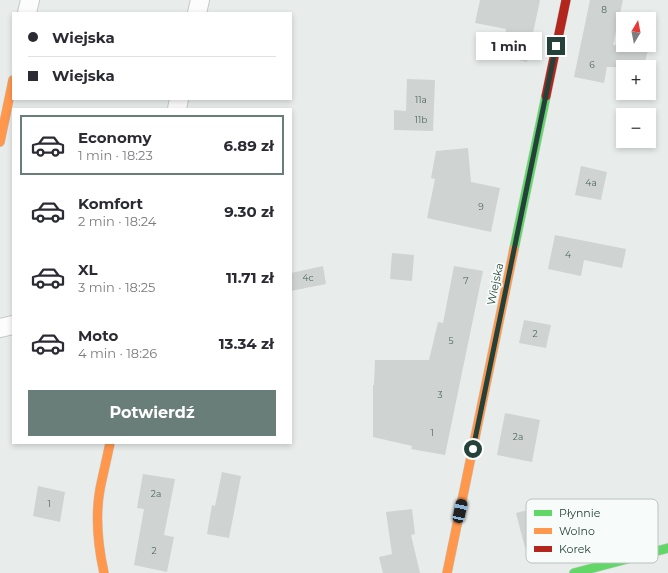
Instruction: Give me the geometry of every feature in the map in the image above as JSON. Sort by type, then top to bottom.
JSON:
[{"type":"street","points":[[27,12],[30,0]]},
{"type":"street","points":[[197,12],[200,0]]},
{"type":"street","name":"Wiejska","points":[[447,573],[566,0]]},
{"type":"street","points":[[0,142],[12,85]]},
{"type":"street","points":[[0,328],[12,325]]},
{"type":"street","points":[[104,573],[98,522],[100,490],[110,444]]},
{"type":"street","points":[[658,551],[668,548]]},
{"type":"street","points":[[574,573],[612,563]]},
{"type":"building","points":[[480,0],[540,0],[527,62],[501,56],[506,29],[475,23]]},
{"type":"building","points":[[590,0],[623,0],[620,12],[616,12],[616,32],[613,45],[616,45],[616,52],[647,52],[646,60],[616,60],[616,67],[607,67],[604,83],[574,77]]},
{"type":"building","points":[[407,79],[435,80],[433,131],[394,130],[394,110],[406,111]]},
{"type":"building","points":[[468,148],[471,182],[500,188],[491,232],[427,218],[435,179],[431,178],[436,151]]},
{"type":"building","points":[[581,166],[607,172],[601,200],[575,195]]},
{"type":"building","points":[[555,235],[626,249],[622,268],[584,260],[581,276],[548,269]]},
{"type":"building","points":[[392,253],[414,255],[412,281],[390,279]]},
{"type":"building","points":[[323,266],[326,284],[292,291],[292,273]]},
{"type":"building","points":[[454,266],[483,271],[445,455],[411,449],[412,446],[373,437],[373,385],[375,360],[429,360],[438,322],[443,323]]},
{"type":"building","points":[[524,320],[551,325],[546,348],[519,343]]},
{"type":"building","points":[[505,413],[540,420],[532,462],[497,455]]},
{"type":"building","points":[[222,472],[241,476],[229,538],[207,534],[212,505],[215,506]]},
{"type":"building","points":[[143,474],[175,479],[164,535],[174,537],[167,572],[134,565],[144,509],[137,508]]},
{"type":"building","points":[[38,486],[65,492],[60,522],[33,516]]},
{"type":"building","points":[[412,509],[415,534],[411,535],[420,573],[383,573],[379,557],[392,554],[386,512]]},
{"type":"building","points":[[526,510],[526,548],[525,548],[516,513]]},
{"type":"traffic: fast","points":[[514,249],[546,96]]},
{"type":"traffic: fast","points":[[658,551],[668,548]]},
{"type":"traffic: fast","points":[[574,573],[612,563]]},
{"type":"traffic: slow","points":[[0,142],[12,85]]},
{"type":"traffic: slow","points":[[447,573],[514,249]]},
{"type":"traffic: slow","points":[[104,573],[97,521],[98,500],[110,444]]},
{"type":"traffic: jam","points":[[546,96],[566,0]]},
{"type":"route","points":[[473,449],[556,46]]}]
